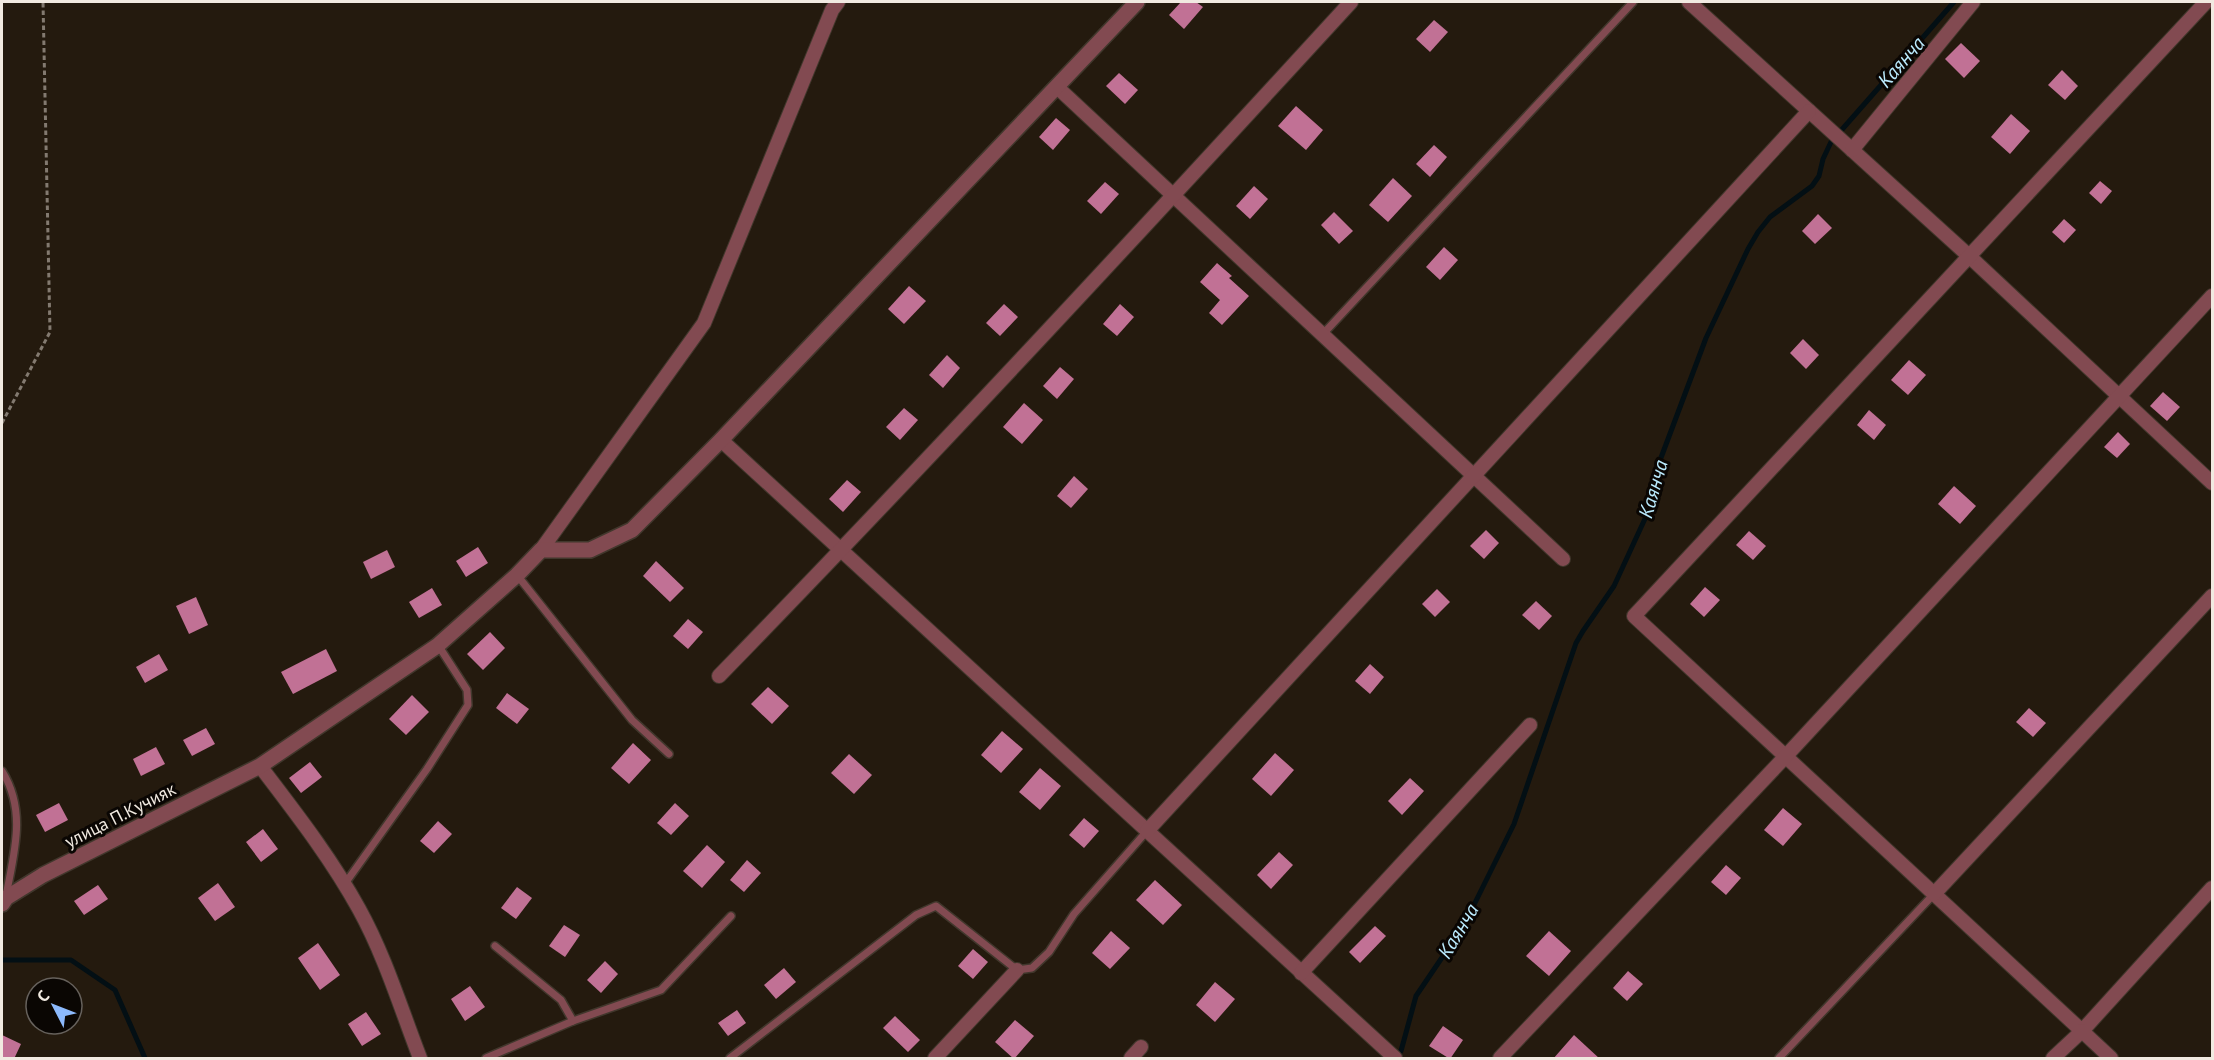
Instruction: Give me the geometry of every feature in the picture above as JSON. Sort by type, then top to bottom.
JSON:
[{"type":"street","points":[[542,550],[704,322],[831,10],[838,2]]},
{"type":"street","points":[[542,550],[590,550],[632,530],[721,440],[1137,2]]},
{"type":"street","points":[[719,676],[841,551],[1351,2]]},
{"type":"street","points":[[1689,2],[1969,256],[2212,483]]},
{"type":"street","points":[[1852,150],[1972,2]]},
{"type":"street","points":[[2111,1059],[1634,616],[2206,2]]},
{"type":"street","points":[[1057,87],[1563,559]]},
{"type":"street","points":[[1147,831],[1809,111]]},
{"type":"street","points":[[1500,1059],[1785,757],[2212,296]]},
{"type":"street","points":[[721,440],[1395,1059]]},
{"type":"street","name":"улица П.Кучияк","points":[[4,901],[43,876],[260,766],[438,645],[542,550]]},
{"type":"street","points":[[1934,894],[2212,596]]},
{"type":"street","points":[[1301,973],[1530,725]]},
{"type":"street","points":[[260,766],[308,828],[360,910],[387,970],[420,1059]]},
{"type":"street","points":[[2053,1059],[2082,1032],[2212,888]]},
{"type":"street","points":[[935,1059],[1017,970]]},
{"type":"street","points":[[1131,1059],[1141,1047]]},
{"type":"lane","points":[[1323,334],[1633,2]]},
{"type":"lane","points":[[517,575],[633,720],[669,754]]},
{"type":"lane","points":[[344,885],[427,769],[468,705],[467,690],[438,645]]},
{"type":"lane","points":[[2,771],[17,805],[17,838],[4,901]]},
{"type":"lane","points":[[730,1059],[916,915],[936,906],[1017,970],[1032,968],[1049,952],[1074,914],[1147,831]]},
{"type":"lane","points":[[1779,1059],[1934,894]]},
{"type":"lane","points":[[486,1059],[573,1021],[661,990],[731,916]]},
{"type":"lane","points":[[495,945],[561,1000],[573,1021]]},
{"type":"path","points":[[2,423],[50,333],[43,2]]},
{"type":"building","points":[[1181,2],[1196,2],[1203,7],[1184,29],[1169,15]]},
{"type":"building","points":[[1434,20],[1448,32],[1430,52],[1416,39]]},
{"type":"building","points":[[1961,43],[1980,61],[1964,78],[1945,59]]},
{"type":"building","points":[[2062,70],[2078,86],[2065,100],[2048,85]]},
{"type":"building","points":[[1119,73],[1138,90],[1125,104],[1106,86]]},
{"type":"building","points":[[1296,106],[1323,130],[1306,150],[1278,126]]},
{"type":"building","points":[[2011,114],[2030,131],[2010,154],[1991,137]]},
{"type":"building","points":[[1056,118],[1070,130],[1053,150],[1039,137]]},
{"type":"building","points":[[1434,145],[1447,157],[1430,177],[1416,164]]},
{"type":"building","points":[[1393,178],[1412,196],[1388,222],[1369,205]]},
{"type":"building","points":[[2100,181],[2112,191],[2101,204],[2089,193]]},
{"type":"building","points":[[1105,182],[1119,194],[1101,214],[1087,201]]},
{"type":"building","points":[[1254,186],[1268,199],[1250,219],[1236,206]]},
{"type":"building","points":[[1334,212],[1353,231],[1339,244],[1321,225]]},
{"type":"building","points":[[1818,214],[1832,228],[1815,244],[1802,231]]},
{"type":"building","points":[[2064,219],[2076,230],[2064,243],[2052,232]]},
{"type":"building","points":[[1444,247],[1458,260],[1440,280],[1426,267]]},
{"type":"building","points":[[1217,263],[1232,276],[1229,278],[1249,296],[1222,325],[1209,313],[1220,300],[1200,282]]},
{"type":"building","points":[[909,286],[926,301],[904,324],[888,309]]},
{"type":"building","points":[[1004,304],[1018,317],[1000,336],[986,323]]},
{"type":"building","points":[[1120,304],[1134,317],[1117,336],[1103,324]]},
{"type":"building","points":[[1803,339],[1819,355],[1806,369],[1790,353]]},
{"type":"building","points":[[947,355],[960,368],[943,388],[929,375]]},
{"type":"building","points":[[1909,360],[1926,375],[1908,395],[1891,380]]},
{"type":"building","points":[[1060,367],[1074,379],[1057,399],[1043,386]]},
{"type":"building","points":[[2163,392],[2180,407],[2167,421],[2150,406]]},
{"type":"building","points":[[1024,403],[1043,420],[1022,444],[1003,427]]},
{"type":"building","points":[[904,408],[918,420],[900,440],[886,427]]},
{"type":"building","points":[[1869,410],[1886,425],[1874,440],[1857,425]]},
{"type":"building","points":[[2118,432],[2130,444],[2117,458],[2104,447]]},
{"type":"building","points":[[1074,476],[1088,489],[1071,508],[1057,496]]},
{"type":"building","points":[[847,480],[861,492],[843,512],[829,499]]},
{"type":"building","points":[[1954,486],[1976,506],[1960,524],[1938,504]]},
{"type":"building","points":[[1486,530],[1499,543],[1484,559],[1470,546]]},
{"type":"building","points":[[1749,531],[1766,546],[1753,560],[1736,545]]},
{"type":"building","points":[[478,547],[488,563],[466,577],[456,561]]},
{"type":"building","points":[[387,550],[395,567],[371,579],[363,562]]},
{"type":"building","points":[[656,561],[684,588],[670,602],[643,576]]},
{"type":"building","points":[[1705,587],[1720,600],[1704,617],[1690,604]]},
{"type":"building","points":[[432,588],[442,605],[419,618],[409,602]]},
{"type":"building","points":[[1437,589],[1450,602],[1435,617],[1422,604]]},
{"type":"building","points":[[196,597],[208,625],[189,634],[176,606]]},
{"type":"building","points":[[1536,601],[1552,616],[1539,630],[1522,615]]},
{"type":"building","points":[[688,619],[703,632],[688,649],[673,636]]},
{"type":"building","points":[[490,632],[505,648],[483,670],[467,654]]},
{"type":"building","points":[[326,649],[337,671],[293,694],[281,672]]},
{"type":"building","points":[[159,654],[168,670],[145,683],[136,667]]},
{"type":"building","points":[[1370,664],[1384,677],[1370,694],[1355,681]]},
{"type":"building","points":[[768,687],[789,706],[772,724],[751,704]]},
{"type":"building","points":[[507,693],[529,709],[517,724],[496,708]]},
{"type":"building","points":[[412,695],[429,712],[406,735],[389,719]]},
{"type":"building","points":[[2029,708],[2046,723],[2033,737],[2016,722]]},
{"type":"building","points":[[206,728],[215,744],[192,756],[183,740]]},
{"type":"building","points":[[1002,731],[1023,749],[1001,773],[981,755]]},
{"type":"building","points":[[633,743],[651,760],[629,784],[611,768]]},
{"type":"building","points":[[156,747],[165,764],[141,776],[133,759]]},
{"type":"building","points":[[1275,753],[1294,770],[1271,796],[1252,779]]},
{"type":"building","points":[[849,754],[872,775],[854,794],[831,773]]},
{"type":"building","points":[[310,762],[322,777],[301,793],[289,778]]},
{"type":"building","points":[[1040,768],[1061,786],[1040,810],[1019,792]]},
{"type":"building","points":[[1410,778],[1424,791],[1402,815],[1388,801]]},
{"type":"building","points":[[59,803],[68,820],[45,832],[36,815]]},
{"type":"building","points":[[675,803],[689,816],[671,835],[657,823]]},
{"type":"building","points":[[1783,808],[1802,824],[1783,846],[1764,830]]},
{"type":"building","points":[[1084,818],[1099,831],[1084,848],[1069,835]]},
{"type":"building","points":[[438,821],[452,834],[434,853],[420,841]]},
{"type":"building","points":[[263,829],[278,849],[261,862],[246,842]]},
{"type":"building","points":[[707,845],[725,862],[702,888],[683,871]]},
{"type":"building","points":[[1279,852],[1293,865],[1271,889],[1257,875]]},
{"type":"building","points":[[747,860],[761,873],[744,892],[730,880]]},
{"type":"building","points":[[1726,865],[1741,878],[1726,895],[1711,882]]},
{"type":"building","points":[[1155,880],[1182,905],[1163,925],[1136,900]]},
{"type":"building","points":[[218,883],[235,907],[215,921],[198,898]]},
{"type":"building","points":[[98,885],[108,899],[84,915],[74,901]]},
{"type":"building","points":[[517,887],[532,898],[516,919],[501,908]]},
{"type":"building","points":[[564,925],[580,935],[565,957],[549,946]]},
{"type":"building","points":[[1375,926],[1386,936],[1360,963],[1349,952]]},
{"type":"building","points":[[1111,931],[1130,948],[1110,969],[1092,953]]},
{"type":"building","points":[[1549,931],[1571,951],[1549,976],[1526,956]]},
{"type":"building","points":[[318,943],[340,975],[320,990],[298,958]]},
{"type":"building","points":[[973,949],[988,962],[973,979],[958,966]]},
{"type":"building","points":[[605,961],[618,974],[601,993],[587,980]]},
{"type":"building","points":[[784,968],[796,982],[776,999],[764,985]]},
{"type":"building","points":[[1628,971],[1643,984],[1627,1001],[1613,988]]},
{"type":"building","points":[[1215,982],[1235,999],[1215,1022],[1196,1005]]},
{"type":"building","points":[[470,986],[485,1007],[465,1021],[451,999]]},
{"type":"building","points":[[737,1010],[746,1023],[728,1036],[718,1023]]},
{"type":"building","points":[[366,1012],[381,1034],[362,1046],[348,1024]]},
{"type":"building","points":[[895,1016],[920,1040],[908,1052],[883,1028]]},
{"type":"building","points":[[1015,1020],[1034,1036],[1014,1059],[995,1042]]},
{"type":"building","points":[[1443,1026],[1463,1040],[1450,1059],[1429,1046]]},
{"type":"building","points":[[2,1035],[21,1044],[14,1059],[2,1059]]},
{"type":"building","points":[[1574,1035],[1600,1059],[1553,1059]]},
{"type":"waterway","name":"Каянча","points":[[1401,1051],[1416,996],[1464,925],[1514,824],[1576,643],[1614,586],[1649,510],[1654,488],[1653,479],[1706,338],[1748,249],[1770,217],[1812,186],[1819,176],[1823,159],[1831,142],[1954,2]]},
{"type":"waterway","points":[[2,960],[71,960],[115,990],[145,1058]]}]
